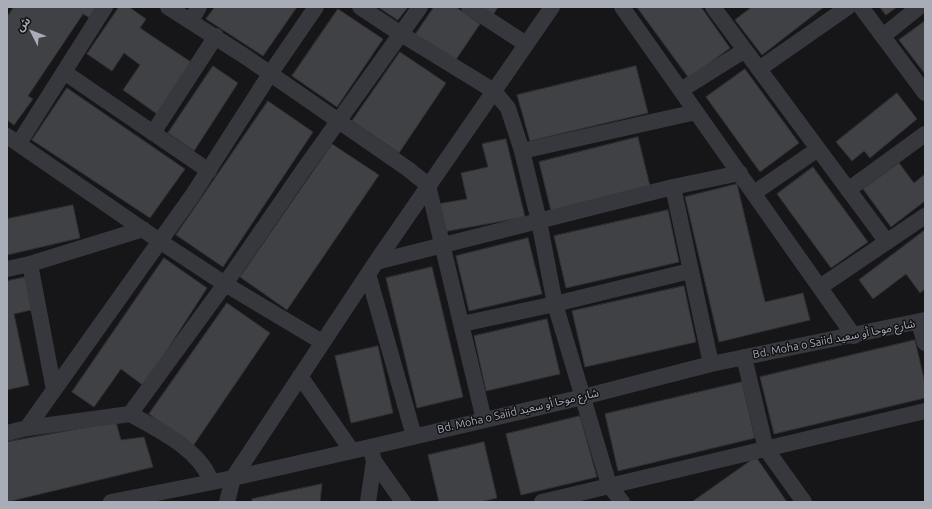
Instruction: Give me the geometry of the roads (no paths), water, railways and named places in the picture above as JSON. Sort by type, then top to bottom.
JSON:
[{"type":"street","points":[[105,7],[64,72],[13,140],[161,242],[225,284],[322,342]]},
{"type":"street","points":[[168,7],[195,14],[216,36],[408,169],[428,185],[484,420]]},
{"type":"street","points":[[27,428],[161,242],[209,172],[270,74],[316,7]]},
{"type":"street","points":[[360,7],[494,91],[508,108],[522,151],[539,221],[555,304],[609,485],[622,502]]},
{"type":"street","points":[[130,414],[225,284],[338,120],[420,7]]},
{"type":"street","points":[[469,7],[526,44]]},
{"type":"street","points":[[227,502],[232,478],[428,185],[552,7]]},
{"type":"street","points":[[622,7],[854,336]]},
{"type":"street","points":[[714,7],[887,242]]},
{"type":"street","points":[[759,69],[848,7]]},
{"type":"street","points":[[861,7],[925,93]]},
{"type":"street","points":[[883,36],[919,7]]},
{"type":"street","points":[[153,133],[216,36]]},
{"type":"street","points":[[681,90],[745,50]]},
{"type":"street","points":[[64,72],[209,172]]},
{"type":"street","points":[[522,151],[696,112]]},
{"type":"street","points":[[848,190],[925,134]]},
{"type":"street","points":[[754,193],[818,149]]},
{"type":"street","points":[[372,268],[442,245],[673,187],[740,173]]},
{"type":"street","points":[[673,187],[711,364]]},
{"type":"street","points":[[820,287],[925,216]]},
{"type":"street","points":[[7,269],[30,264],[143,229]]},
{"type":"street","points":[[30,264],[54,390]]},
{"type":"street","points":[[372,268],[414,436]]},
{"type":"street","points":[[462,324],[555,304],[690,271]]},
{"type":"street","points":[[922,321],[925,343]]},
{"type":"street","name":"Bd. Moha o Saiid شارع موحا أو سعيد","points":[[111,502],[232,478],[352,450],[372,454],[414,436],[583,397],[711,364],[922,321]]},
{"type":"street","points":[[744,357],[766,449],[804,502]]},
{"type":"street","points":[[300,376],[352,450]]},
{"type":"street","points":[[542,502],[925,411]]},
{"type":"street","points":[[7,433],[27,428],[130,414],[189,451],[204,466],[211,482]]},
{"type":"street","points":[[368,502],[372,454]]},
{"type":"street","points":[[372,454],[403,502]]}]
